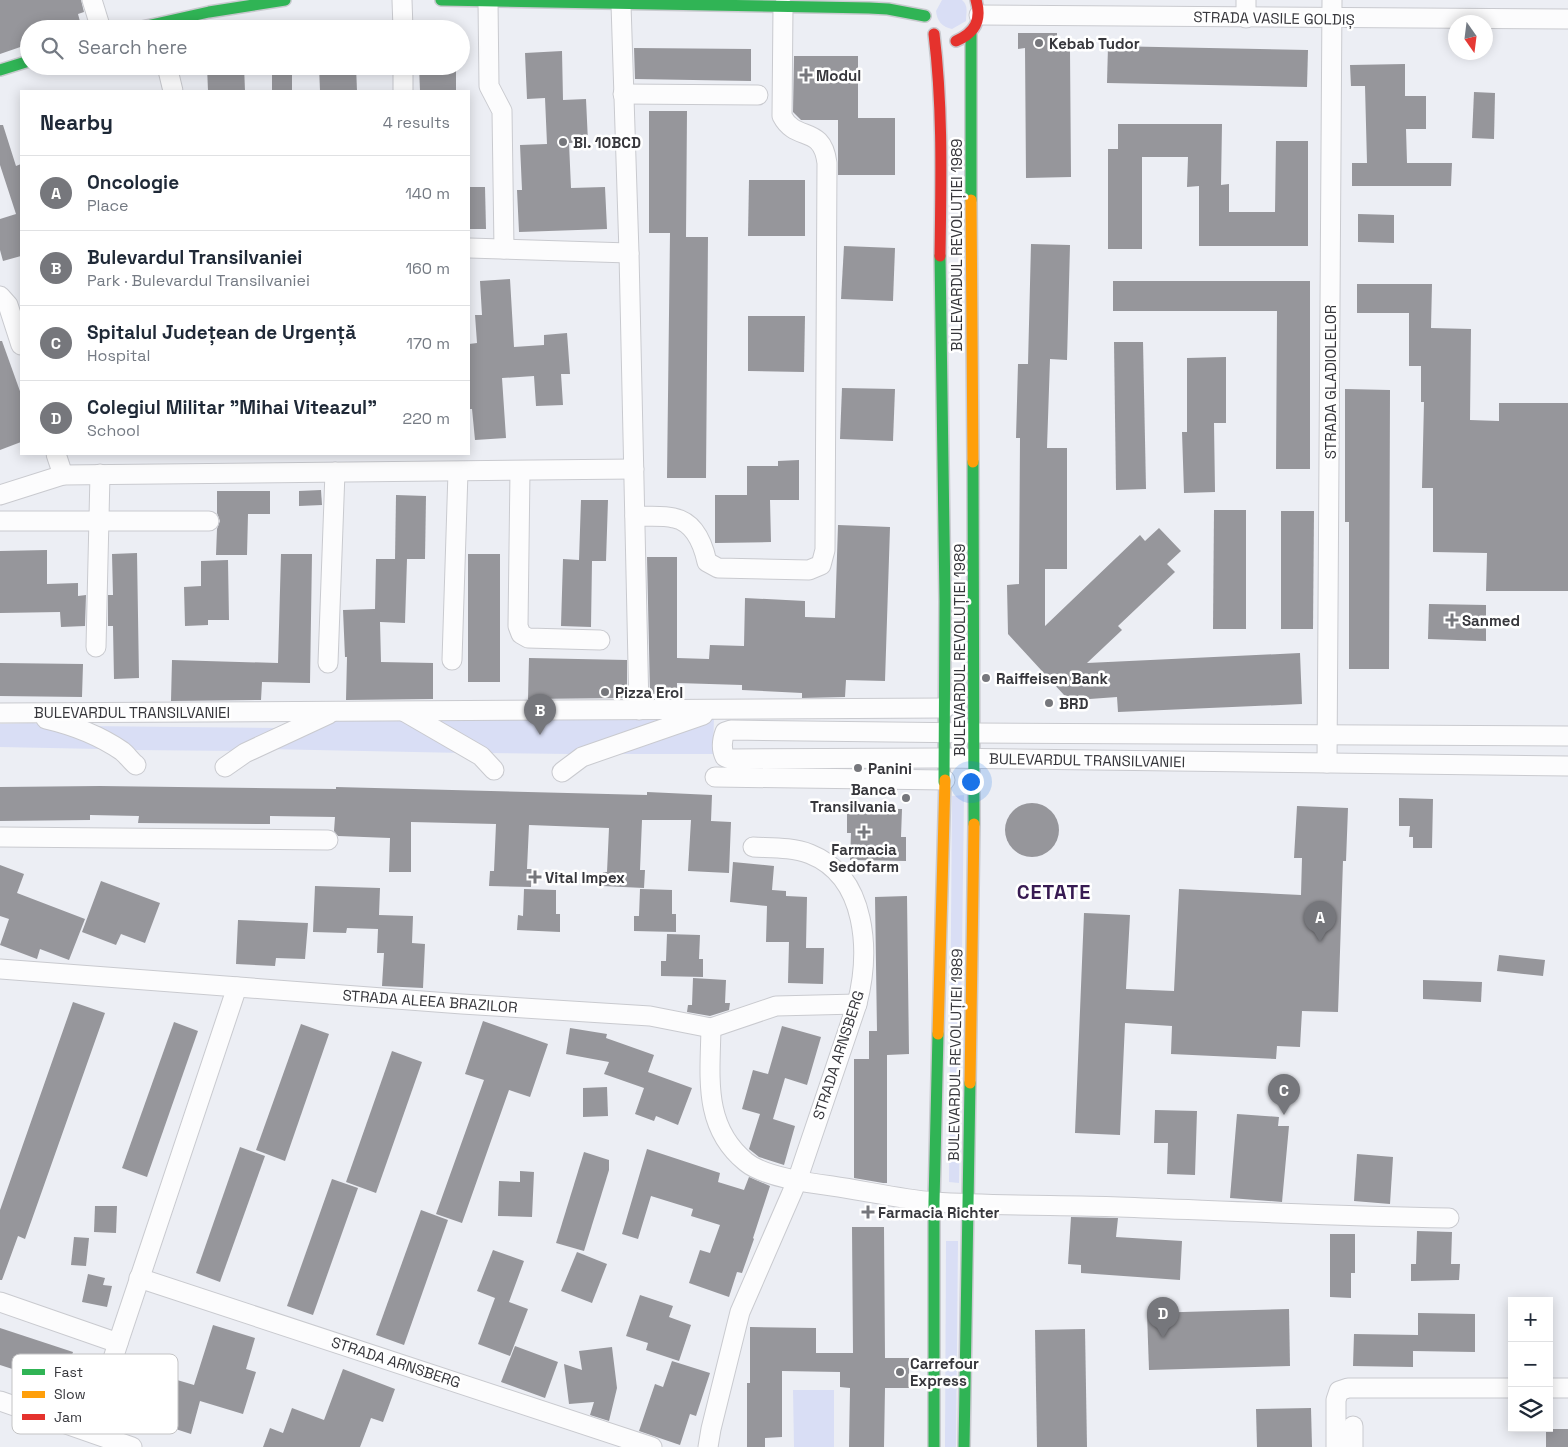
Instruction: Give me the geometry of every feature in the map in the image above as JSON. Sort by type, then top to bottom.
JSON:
[{"type":"main road","points":[[178,20],[226,8],[285,0]]},
{"type":"main road","points":[[441,0],[888,9],[925,16],[927,2]]},
{"type":"main road","points":[[934,34],[948,41],[956,41],[971,33],[978,22],[978,7]]},
{"type":"main road","name":"BULEVARDUL REVOLUȚIEI 1989","points":[[925,16],[926,22],[934,34],[940,82],[940,296],[946,733],[934,1202],[934,1447]]},
{"type":"main road","name":"BULEVARDUL REVOLUȚIEI 1989","points":[[964,1447],[975,759],[971,33]]},
{"type":"main road","points":[[0,70],[20,64]]},
{"type":"street","points":[[92,0],[98,20]]},
{"type":"street","points":[[402,0],[403,20]]},
{"type":"street","points":[[488,1],[489,86],[502,111],[504,249]]},
{"type":"street","points":[[631,3],[623,94],[629,253],[639,710]]},
{"type":"street","points":[[635,516],[674,518],[688,524],[704,545],[708,562],[718,568],[809,570],[821,565],[826,550],[827,163],[826,151],[818,140],[787,126],[782,116],[783,7]]},
{"type":"street","name":"STRADA VASILE GOLDIȘ","points":[[978,7],[1332,9],[1568,19]]},
{"type":"street","name":"STRADA GLADIOLELOR","points":[[1327,763],[1332,9]]},
{"type":"street","points":[[169,75],[173,90]]},
{"type":"street","points":[[403,75],[404,90]]},
{"type":"street","points":[[623,94],[758,95]]},
{"type":"street","points":[[470,248],[629,253]]},
{"type":"street","points":[[10,301],[20,341]]},
{"type":"street","points":[[56,455],[63,475]]},
{"type":"street","points":[[0,495],[63,475],[634,469]]},
{"type":"street","points":[[520,471],[518,626],[521,634],[528,638],[600,640]]},
{"type":"street","points":[[328,663],[335,472]]},
{"type":"street","points":[[452,660],[458,472]]},
{"type":"street","points":[[96,647],[100,474]]},
{"type":"street","points":[[0,521],[209,522]]},
{"type":"street","name":"BULEVARDUL TRANSILVANIEI","points":[[0,713],[945,708]]},
{"type":"street","name":"BULEVARDUL TRANSILVANIEI","points":[[562,772],[582,757],[719,709]]},
{"type":"street","name":"BULEVARDUL TRANSILVANIEI","points":[[225,766],[245,753],[334,711]]},
{"type":"street","points":[[404,711],[480,756],[494,770]]},
{"type":"street","name":"BULEVARDUL TRANSILVANIEI","points":[[20,713],[66,724],[83,731],[123,752],[136,765]]},
{"type":"street","name":"BULEVARDUL TRANSILVANIEI","points":[[1568,736],[731,730],[725,732],[723,738],[723,752],[725,757],[730,759],[945,758],[1568,766]]},
{"type":"street","points":[[715,776],[944,781]]},
{"type":"street","points":[[0,837],[328,840]]},
{"type":"street","name":"STRADA ARNSBERG","points":[[708,1447],[740,1312],[797,1181],[861,988],[863,942],[860,916],[846,883],[833,868],[810,854],[784,848],[753,847]]},
{"type":"street","name":"STRADA ALEEA BRAZILOR","points":[[0,969],[650,1016],[711,1028],[776,1006],[857,1004]]},
{"type":"street","points":[[115,1354],[237,987]]},
{"type":"street","points":[[711,1028],[711,1101],[714,1116],[722,1135],[734,1152],[748,1164],[762,1171],[797,1181],[934,1202],[1449,1218]]},
{"type":"street","name":"STRADA ARNSBERG","points":[[140,1278],[652,1447]]},
{"type":"street","points":[[0,1302],[118,1343]]},
{"type":"street","points":[[1336,1447],[1336,1400],[1339,1391],[1348,1388],[1508,1388]]},
{"type":"street","points":[[1553,1388],[1568,1388]]},
{"type":"street","points":[[0,1401],[12,1405]]},
{"type":"street","points":[[1353,1447],[1354,1426]]},
{"type":"street","points":[[96,1434],[132,1447]]},
{"type":"shaded area","points":[[942,0],[962,0],[966,7],[966,21],[952,29],[943,25],[939,21],[936,11]]},
{"type":"shaded area","points":[[681,715],[569,754],[486,753],[427,716]]},
{"type":"shaded area","points":[[714,716],[713,754],[606,754]]},
{"type":"shaded area","points":[[333,718],[406,718],[464,753],[265,749]]},
{"type":"shaded area","points":[[33,723],[59,728],[100,749],[0,747],[0,724]]},
{"type":"shaded area","points":[[83,726],[281,728],[241,751],[133,750]]},
{"type":"shaded area","points":[[964,795],[959,1183],[949,1182],[952,796]]},
{"type":"shaded area","points":[[946,1241],[958,1241],[956,1447],[945,1447]]},
{"type":"shaded area","points":[[793,1390],[834,1390],[834,1447],[794,1447]]},
{"type":"building","points":[[0,0],[81,0],[84,12],[78,14],[80,20],[20,20],[20,47],[0,54]]},
{"type":"building","points":[[1018,33],[1057,33],[1057,51],[1070,51],[1071,177],[1026,178],[1025,48],[1018,49]]},
{"type":"building","points":[[1108,46],[1308,50],[1307,87],[1107,83]]},
{"type":"building","points":[[634,48],[751,49],[751,81],[635,79]]},
{"type":"building","name":"Bl. 10BCD","points":[[562,51],[563,100],[586,99],[588,142],[569,143],[571,188],[605,187],[607,229],[519,232],[517,190],[522,190],[520,145],[547,144],[545,98],[527,99],[525,53]]},
{"type":"building","points":[[794,56],[858,56],[858,118],[895,118],[895,175],[838,175],[838,120],[801,120],[793,112]]},
{"type":"building","points":[[1405,64],[1405,96],[1426,96],[1426,129],[1406,129],[1407,163],[1452,163],[1451,186],[1352,186],[1352,163],[1367,163],[1365,86],[1351,86],[1350,65]]},
{"type":"building","points":[[207,75],[244,75],[245,90],[208,90]]},
{"type":"building","points":[[272,75],[292,75],[292,90],[272,90]]},
{"type":"building","points":[[319,75],[356,75],[357,90],[320,90]]},
{"type":"building","points":[[419,75],[456,75],[456,90],[420,90]]},
{"type":"building","points":[[1474,92],[1495,93],[1494,139],[1472,138]]},
{"type":"building","points":[[649,111],[687,111],[686,237],[708,237],[706,478],[667,478],[670,233],[649,233]]},
{"type":"building","points":[[1118,124],[1222,124],[1221,185],[1229,184],[1229,212],[1275,212],[1276,141],[1308,141],[1308,246],[1199,246],[1199,186],[1187,187],[1188,157],[1142,157],[1142,249],[1108,249],[1108,149],[1118,149]]},
{"type":"building","points":[[0,125],[3,125],[16,166],[20,164],[20,256],[3,261],[0,250],[0,219],[16,214],[0,165]]},
{"type":"building","points":[[749,180],[805,180],[805,236],[748,236]]},
{"type":"building","points":[[470,187],[485,187],[486,229],[470,229]]},
{"type":"building","points":[[1358,214],[1394,215],[1394,243],[1358,242]]},
{"type":"building","points":[[1031,244],[1070,245],[1067,360],[1050,359],[1047,448],[1067,448],[1067,569],[1045,569],[1045,626],[1140,535],[1145,541],[1159,528],[1181,551],[1167,564],[1175,572],[1118,626],[1122,630],[1087,663],[1300,653],[1302,704],[1118,712],[1117,697],[1076,700],[1064,695],[1008,634],[1007,585],[1019,584],[1020,438],[1016,438],[1018,364],[1028,364]]},
{"type":"building","points":[[844,246],[895,248],[893,301],[841,299]]},
{"type":"building","points":[[510,279],[514,347],[544,345],[544,335],[567,333],[570,374],[561,374],[563,405],[536,406],[534,376],[502,378],[506,438],[475,440],[472,409],[470,409],[470,344],[477,343],[475,315],[482,315],[480,281]]},
{"type":"building","points":[[1113,281],[1310,281],[1310,469],[1276,469],[1277,311],[1113,311]]},
{"type":"building","points":[[1357,284],[1432,284],[1431,328],[1471,329],[1470,420],[1499,421],[1499,403],[1568,403],[1568,591],[1486,591],[1487,553],[1433,552],[1433,488],[1422,488],[1424,402],[1421,402],[1421,366],[1409,366],[1409,313],[1357,313]]},
{"type":"building","points":[[748,316],[805,316],[804,372],[748,371]]},
{"type":"building","points":[[0,341],[2,341],[20,391],[20,442],[0,450]]},
{"type":"building","points":[[1114,342],[1143,342],[1146,489],[1116,490]]},
{"type":"building","points":[[1226,357],[1226,423],[1214,423],[1215,492],[1184,493],[1182,432],[1187,432],[1187,358]]},
{"type":"building","points":[[842,388],[895,389],[893,441],[840,439]]},
{"type":"building","points":[[1345,389],[1390,390],[1389,669],[1349,669],[1349,522],[1345,522]]},
{"type":"building","points":[[799,460],[799,500],[770,500],[771,542],[715,543],[715,495],[747,495],[747,466],[778,466],[778,461]]},
{"type":"building","points":[[321,490],[322,505],[299,506],[299,491]]},
{"type":"building","points":[[217,491],[270,491],[270,514],[248,514],[247,555],[216,555],[217,529],[220,521],[217,513]]},
{"type":"building","points":[[396,495],[426,496],[425,559],[395,559]]},
{"type":"building","points":[[581,500],[608,500],[606,561],[592,561],[591,627],[561,626],[563,559],[579,560]]},
{"type":"building","points":[[1214,510],[1246,510],[1246,629],[1213,629]]},
{"type":"building","points":[[1281,511],[1314,511],[1313,629],[1281,629]]},
{"type":"building","points":[[838,525],[890,527],[885,681],[846,680],[845,697],[802,698],[802,693],[742,690],[742,685],[677,683],[677,693],[650,694],[647,557],[677,557],[677,658],[709,659],[710,645],[744,646],[745,598],[805,601],[805,617],[835,618]]},
{"type":"building","points":[[47,550],[47,584],[78,583],[78,596],[86,595],[85,626],[61,627],[60,612],[0,613],[0,551]]},
{"type":"building","points":[[137,553],[139,678],[114,679],[113,626],[108,626],[108,595],[113,595],[112,554]]},
{"type":"building","points":[[281,554],[312,554],[310,683],[262,682],[261,700],[171,701],[172,660],[278,663]]},
{"type":"building","points":[[468,554],[500,554],[500,682],[468,682]]},
{"type":"building","points":[[376,559],[407,559],[405,623],[380,622],[381,662],[433,663],[433,699],[346,700],[347,657],[345,657],[343,610],[375,609]]},
{"type":"building","points":[[228,560],[229,620],[208,620],[208,625],[185,626],[184,587],[201,586],[201,561]]},
{"type":"building","points":[[1429,604],[1486,605],[1486,641],[1428,639]]},
{"type":"building","points":[[529,658],[627,660],[627,694],[624,694],[624,698],[528,699]]},
{"type":"building","points":[[0,663],[83,664],[82,697],[0,696]]},
{"type":"building","points":[[100,786],[336,789],[336,787],[647,795],[647,792],[712,795],[711,821],[731,822],[729,873],[688,871],[691,820],[642,820],[640,870],[645,870],[644,888],[602,886],[603,872],[607,872],[609,828],[529,825],[527,869],[532,869],[531,887],[489,886],[490,871],[494,871],[496,824],[411,822],[411,872],[389,872],[390,838],[338,836],[334,831],[335,817],[270,816],[270,824],[138,823],[139,816],[90,815],[90,820],[0,821],[0,787]]},
{"type":"building","points":[[1399,798],[1433,799],[1432,848],[1413,848],[1413,837],[1409,837],[1410,826],[1399,826]]},
{"type":"building","points":[[1032,803],[1042,805],[1051,811],[1057,820],[1059,830],[1057,840],[1051,849],[1042,855],[1032,857],[1022,855],[1013,849],[1007,840],[1005,830],[1007,820],[1013,811],[1022,805]]},
{"type":"building","points":[[1297,806],[1348,808],[1346,861],[1343,861],[1338,1012],[1302,1011],[1300,1047],[1277,1046],[1276,1059],[1171,1054],[1172,1026],[1125,1023],[1120,1135],[1075,1133],[1084,913],[1130,915],[1126,989],[1174,991],[1179,889],[1301,895],[1302,858],[1294,858]]},
{"type":"building","points":[[847,808],[902,809],[901,837],[906,837],[906,861],[850,860],[851,833],[847,833]]},
{"type":"building","points":[[733,862],[774,866],[772,890],[786,891],[786,896],[807,897],[806,948],[824,948],[823,984],[788,983],[789,942],[766,942],[767,906],[730,902]]},
{"type":"building","points":[[0,865],[24,874],[17,893],[85,919],[69,960],[40,949],[37,959],[0,945],[9,919],[0,916]]},
{"type":"building","points":[[101,881],[160,903],[145,943],[121,934],[116,945],[82,932]]},
{"type":"building","points":[[315,886],[380,888],[379,915],[413,916],[412,943],[425,944],[423,988],[382,986],[384,953],[377,953],[378,929],[347,928],[346,933],[313,932]]},
{"type":"building","points":[[524,889],[556,890],[556,914],[560,914],[560,932],[517,930],[518,915],[523,916]]},
{"type":"building","points":[[640,889],[672,890],[672,914],[676,914],[676,932],[634,931],[634,916],[639,916]]},
{"type":"building","points":[[907,896],[909,1054],[887,1055],[887,1183],[883,1183],[854,1178],[854,1059],[869,1059],[869,1031],[877,1031],[875,897]]},
{"type":"building","points":[[238,920],[308,923],[305,959],[276,958],[275,966],[236,964]]},
{"type":"building","points":[[667,934],[700,935],[699,959],[703,959],[703,977],[661,976],[661,961],[666,961]]},
{"type":"building","points":[[1499,955],[1545,960],[1543,976],[1497,971]]},
{"type":"building","points":[[693,978],[726,980],[725,1003],[730,1003],[729,1010],[710,1016],[687,1012],[688,1005],[692,1005]]},
{"type":"building","points":[[1423,980],[1482,982],[1481,1002],[1423,999]]},
{"type":"building","points":[[73,1002],[105,1013],[25,1239],[18,1236],[2,1280],[0,1280],[0,1210]]},
{"type":"building","points":[[483,1021],[548,1044],[530,1097],[509,1090],[462,1223],[436,1214],[484,1080],[465,1074]]},
{"type":"building","points":[[174,1022],[198,1031],[147,1177],[122,1168]]},
{"type":"building","points":[[301,1024],[329,1034],[285,1161],[256,1150]]},
{"type":"building","points":[[782,1026],[821,1037],[807,1085],[785,1078],[773,1119],[795,1126],[784,1165],[759,1157],[749,1149],[760,1114],[742,1109],[753,1070],[768,1074]]},
{"type":"building","points":[[570,1028],[607,1034],[606,1038],[654,1055],[648,1072],[692,1088],[678,1125],[656,1116],[654,1121],[635,1114],[644,1088],[604,1074],[609,1062],[566,1054]]},
{"type":"building","points":[[392,1051],[422,1062],[376,1193],[346,1182]]},
{"type":"building","points":[[607,1087],[608,1116],[583,1117],[583,1088]]},
{"type":"building","points":[[1155,1110],[1197,1111],[1195,1175],[1167,1174],[1168,1143],[1154,1143]]},
{"type":"building","points":[[1237,1114],[1279,1117],[1278,1126],[1289,1126],[1282,1202],[1230,1198]]},
{"type":"building","points":[[240,1147],[265,1156],[220,1282],[196,1273]]},
{"type":"building","points":[[647,1149],[720,1173],[718,1182],[744,1190],[749,1177],[770,1186],[742,1273],[737,1272],[729,1297],[689,1283],[700,1250],[710,1253],[720,1225],[691,1216],[693,1209],[651,1196],[638,1239],[622,1234]]},
{"type":"building","points":[[584,1152],[609,1160],[609,1170],[584,1251],[556,1243]]},
{"type":"building","points":[[1357,1154],[1393,1157],[1390,1204],[1354,1201]]},
{"type":"building","points":[[520,1171],[534,1172],[532,1217],[498,1216],[499,1181],[520,1182]]},
{"type":"building","points":[[332,1179],[358,1188],[313,1315],[287,1306]]},
{"type":"building","points":[[95,1206],[117,1206],[116,1233],[94,1232]]},
{"type":"building","points":[[421,1210],[448,1220],[404,1345],[376,1335]]},
{"type":"building","points":[[1071,1217],[1118,1218],[1116,1237],[1182,1241],[1180,1280],[1081,1273],[1081,1265],[1068,1264]]},
{"type":"building","points":[[852,1227],[884,1227],[885,1358],[909,1358],[909,1388],[885,1388],[884,1447],[849,1447],[850,1388],[840,1387],[840,1372],[782,1371],[782,1437],[765,1438],[765,1447],[747,1447],[747,1383],[750,1383],[750,1327],[816,1328],[816,1353],[853,1353]]},
{"type":"building","points":[[1417,1231],[1452,1232],[1451,1264],[1460,1264],[1459,1280],[1411,1281],[1411,1264],[1416,1264]]},
{"type":"building","points":[[1330,1234],[1355,1234],[1355,1273],[1351,1273],[1351,1298],[1330,1297]]},
{"type":"building","points":[[74,1237],[89,1238],[86,1266],[71,1265]]},
{"type":"building","points":[[493,1250],[524,1261],[509,1302],[528,1309],[510,1356],[478,1344],[495,1298],[477,1291]]},
{"type":"building","points":[[577,1252],[607,1264],[592,1303],[561,1291]]},
{"type":"building","points":[[88,1274],[105,1278],[103,1285],[112,1286],[107,1307],[82,1302]]},
{"type":"building","points":[[640,1295],[673,1306],[669,1317],[691,1325],[679,1361],[646,1350],[648,1343],[626,1336]]},
{"type":"building","points":[[1289,1309],[1290,1366],[1149,1370],[1147,1313]]},
{"type":"building","points":[[1418,1313],[1475,1314],[1475,1352],[1413,1351],[1413,1367],[1353,1366],[1354,1334],[1418,1335]]},
{"type":"building","points":[[213,1325],[255,1338],[246,1369],[256,1372],[243,1414],[200,1401],[191,1434],[178,1430],[178,1380],[194,1385]]},
{"type":"building","points":[[0,1328],[73,1352],[72,1354],[12,1354],[12,1369],[0,1365]]},
{"type":"building","points":[[1085,1329],[1087,1447],[1037,1447],[1035,1330]]},
{"type":"building","points":[[515,1346],[558,1362],[545,1398],[501,1382]]},
{"type":"building","points":[[612,1347],[617,1388],[609,1421],[590,1415],[594,1402],[569,1404],[564,1364],[582,1370],[579,1351]]},
{"type":"building","points":[[672,1361],[710,1373],[696,1416],[690,1414],[680,1445],[639,1431],[655,1384],[663,1387]]},
{"type":"building","points":[[343,1369],[395,1389],[383,1422],[371,1418],[360,1447],[263,1447],[270,1428],[283,1433],[292,1408],[324,1420]]},
{"type":"building","points":[[1311,1408],[1312,1447],[1257,1447],[1256,1409]]},
{"type":"building","points":[[1553,1429],[1568,1429],[1568,1447],[1546,1447],[1546,1432],[1553,1432]]},
{"type":"traffic: fast","points":[[173,20],[209,12],[285,0]]},
{"type":"traffic: fast","points":[[441,0],[869,8],[888,9],[925,16]]},
{"type":"traffic: fast","points":[[971,33],[971,200]]},
{"type":"traffic: fast","points":[[0,70],[20,64]]},
{"type":"traffic: fast","points":[[940,256],[945,601],[944,782]]},
{"type":"traffic: fast","points":[[973,462],[974,824]]},
{"type":"traffic: fast","points":[[934,1447],[934,1202],[938,1034]]},
{"type":"traffic: fast","points":[[964,1447],[970,1083]]},
{"type":"traffic: slow","points":[[971,200],[973,462]]},
{"type":"traffic: slow","points":[[938,1034],[945,780]]},
{"type":"traffic: slow","points":[[970,1083],[974,824]]},
{"type":"traffic: jam","points":[[956,41],[968,34],[975,25],[978,14],[976,0]]},
{"type":"traffic: jam","points":[[934,34],[940,117],[940,256]]},
{"type":"place","name":"Kebab Tudor","points":[[1039,43]]},
{"type":"place","name":"Modul","points":[[806,75]]},
{"type":"place","name":"Bl. 10BCD","points":[[563,142]]},
{"type":"place","name":"Sanmed","points":[[1452,620]]},
{"type":"place","name":"Raiffeisen Bank","points":[[986,678]]},
{"type":"place","name":"Pizza Erol","points":[[605,692]]},
{"type":"place","name":"BRD","points":[[1049,703]]},
{"type":"place","name":"Bulevardul Transilvaniei","points":[[540,735]]},
{"type":"place","name":"Panini","points":[[858,768]]},
{"type":"place","name":"Banca Transilvania","points":[[906,798]]},
{"type":"place","name":"Farmacia Sedofarm","points":[[864,832]]},
{"type":"place","name":"Vital Impex","points":[[535,877]]},
{"type":"place","name":"Oncologie","points":[[1320,942]]},
{"type":"place","name":"Spitalul Județean de Urgență","points":[[1284,1115]]},
{"type":"place","name":"Farmacia Richter","points":[[868,1212]]},
{"type":"place","name":"Colegiul Militar \"Mihai Viteazul\"","points":[[1163,1338]]},
{"type":"place","name":"Carrefour Express","points":[[900,1372]]},
{"type":"district","name":"CETATE","points":[[1054,892]]}]
